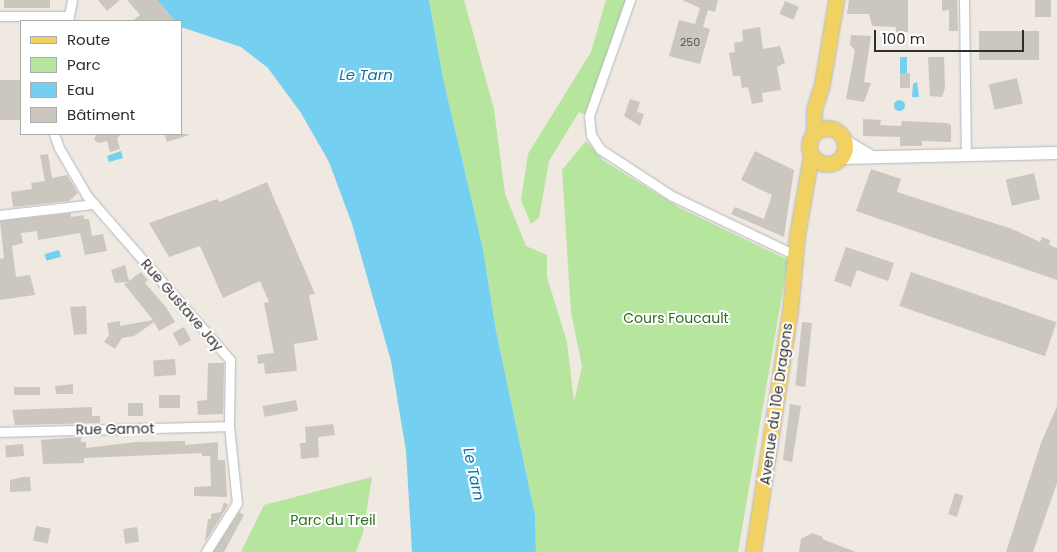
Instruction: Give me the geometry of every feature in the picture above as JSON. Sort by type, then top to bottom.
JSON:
[{"type":"main road","points":[[818,103],[831,128],[839,132],[845,141],[834,162],[811,156],[808,146],[814,133],[814,109],[818,103],[836,0]]},
{"type":"main road","points":[[814,133],[831,128]]},
{"type":"main road","name":"Avenue du 10e Dragons","points":[[754,552],[790,311],[795,255],[811,156]]},
{"type":"main road","name":"Avenue du 10e Dragons","points":[[795,255],[812,189],[834,162]]},
{"type":"street","points":[[0,16],[69,19],[72,0]]},
{"type":"street","points":[[630,0],[589,116],[591,135],[600,149],[672,196],[795,255]]},
{"type":"street","points":[[964,0],[966,155]]},
{"type":"street","name":"Rue Gustave Jay","points":[[54,135],[73,176],[94,204],[230,360],[229,426],[237,502],[206,552]]},
{"type":"street","points":[[845,141],[872,156]]},
{"type":"street","points":[[834,162],[872,156],[1057,152]]},
{"type":"street","points":[[0,214],[94,204]]},
{"type":"street","name":"Rue Gamot","points":[[0,432],[229,426]]},
{"type":"green space","name":"Cours Foucault","points":[[429,0],[464,0],[494,109],[505,194],[526,246],[547,255],[547,277],[567,342],[574,402],[582,366],[571,312],[562,170],[586,141],[604,161],[680,208],[788,260],[738,552],[536,552],[535,515],[496,331],[483,249],[443,78]]},
{"type":"green space","points":[[606,0],[630,0],[589,116],[579,112],[549,161],[539,218],[531,224],[521,200],[528,154],[591,52]]},
{"type":"green space","name":"Parc du Treil","points":[[372,477],[363,533],[356,552],[241,552],[264,505]]},
{"type":"water","name":"Le Tarn","points":[[157,0],[429,0],[443,78],[483,249],[496,331],[535,515],[536,552],[412,552],[406,451],[391,361],[352,224],[329,162],[301,113],[268,68],[241,47],[182,27],[182,20],[174,20]]},
{"type":"water","points":[[900,57],[907,57],[907,73],[900,73]]},
{"type":"water","points":[[917,82],[919,97],[912,97],[913,84]]},
{"type":"water","points":[[899,99],[905,105],[899,111],[893,105]]},
{"type":"water","points":[[121,151],[123,158],[109,162],[107,156]]},
{"type":"water","points":[[59,250],[61,257],[47,261],[45,254]]},
{"type":"building","points":[[4,0],[50,0],[50,8],[4,8]]},
{"type":"building","points":[[98,0],[120,0],[107,11]]},
{"type":"building","points":[[127,0],[157,0],[174,20],[133,20],[140,15]]},
{"type":"building","points":[[682,0],[718,0],[715,12],[708,10],[703,27],[710,29],[700,64],[669,56],[679,20],[695,24],[700,8]]},
{"type":"building","points":[[849,0],[908,0],[908,32],[896,32],[896,27],[872,26],[869,14],[847,14]]},
{"type":"building","points":[[942,0],[957,0],[958,31],[949,31],[949,10],[942,11]]},
{"type":"building","points":[[1035,0],[1051,0],[1051,17],[1035,17]]},
{"type":"building","points":[[785,1],[799,7],[793,20],[780,14]]},
{"type":"building","points":[[760,27],[763,49],[780,46],[785,63],[777,67],[781,90],[762,93],[763,102],[752,104],[748,87],[742,88],[740,76],[733,76],[729,53],[735,52],[734,43],[743,41],[742,30]]},
{"type":"building","points":[[979,31],[1039,31],[1039,60],[979,60]]},
{"type":"building","points":[[851,35],[871,36],[864,82],[871,83],[864,102],[846,99],[855,50],[850,45]]},
{"type":"building","points":[[928,57],[944,57],[945,88],[942,97],[930,96]]},
{"type":"building","points":[[900,73],[910,73],[910,88],[900,88]]},
{"type":"building","points":[[1017,78],[1023,103],[995,110],[989,85]]},
{"type":"building","points":[[0,80],[20,80],[20,120],[0,120]]},
{"type":"building","points":[[630,99],[640,102],[637,112],[644,114],[640,126],[624,116]]},
{"type":"building","points":[[863,119],[881,120],[880,125],[901,126],[902,121],[947,123],[951,125],[951,142],[922,141],[922,146],[900,146],[900,137],[863,136]]},
{"type":"building","points":[[96,135],[121,135],[117,138],[120,149],[110,152],[107,141],[99,143],[94,140]]},
{"type":"building","points":[[164,135],[189,135],[167,142]]},
{"type":"building","points":[[755,151],[794,170],[784,237],[731,214],[735,207],[764,219],[772,195],[741,180]]},
{"type":"building","points":[[48,154],[52,178],[67,175],[78,193],[69,201],[13,207],[11,192],[32,189],[31,183],[45,181],[40,155]]},
{"type":"building","points":[[871,169],[901,179],[897,192],[1012,229],[1040,242],[1042,237],[1050,240],[1049,245],[1057,248],[1057,280],[856,211]]},
{"type":"building","points":[[1034,173],[1040,199],[1012,206],[1006,180]]},
{"type":"building","points":[[267,182],[315,294],[309,295],[318,340],[294,344],[297,371],[265,374],[264,363],[258,364],[257,355],[274,353],[264,303],[269,302],[260,281],[223,298],[200,246],[169,257],[149,223],[217,199],[220,202]]},
{"type":"building","points":[[71,213],[71,217],[84,215],[84,219],[89,219],[92,236],[103,234],[107,251],[85,255],[80,233],[38,240],[37,231],[21,233],[23,243],[12,246],[16,277],[30,275],[35,295],[0,300],[0,259],[4,258],[0,221]]},
{"type":"building","points":[[846,247],[894,263],[888,281],[857,270],[851,287],[834,281]]},
{"type":"building","points":[[125,265],[129,281],[141,272],[148,280],[145,283],[166,307],[175,322],[159,331],[154,322],[134,336],[122,338],[115,349],[104,342],[109,335],[107,323],[120,321],[120,326],[153,320],[124,284],[128,282],[115,283],[111,270]]},
{"type":"building","points":[[911,272],[1057,322],[1045,356],[899,306]]},
{"type":"building","points":[[86,306],[87,334],[74,335],[70,307]]},
{"type":"building","points":[[802,322],[812,323],[805,387],[795,386]]},
{"type":"building","points":[[184,327],[191,340],[180,346],[173,333]]},
{"type":"building","points":[[175,359],[176,375],[154,376],[153,361]]},
{"type":"building","points":[[208,363],[224,363],[223,414],[198,415],[197,401],[207,400]]},
{"type":"building","points":[[73,384],[73,394],[56,394],[55,386]]},
{"type":"building","points":[[14,387],[40,387],[40,395],[14,395]]},
{"type":"building","points":[[159,395],[180,395],[180,408],[159,408]]},
{"type":"building","points":[[296,400],[298,411],[264,417],[263,406]]},
{"type":"building","points":[[128,403],[143,403],[143,416],[128,416]]},
{"type":"building","points":[[790,404],[801,406],[792,462],[783,460]]},
{"type":"building","points":[[1057,406],[1057,483],[1033,552],[1006,552],[1041,443]]},
{"type":"building","points":[[92,407],[92,416],[100,416],[100,423],[15,425],[12,410]]},
{"type":"building","points":[[333,424],[335,435],[318,437],[319,457],[301,459],[300,443],[306,443],[305,427]]},
{"type":"building","points":[[81,437],[81,442],[86,442],[86,448],[136,442],[185,441],[185,445],[218,442],[218,460],[225,460],[227,497],[194,496],[194,487],[211,486],[210,456],[202,456],[202,453],[84,458],[84,463],[43,464],[41,440]]},
{"type":"building","points":[[23,444],[24,456],[6,458],[5,446]]},
{"type":"building","points":[[30,477],[31,491],[10,492],[10,480]]},
{"type":"building","points":[[955,493],[964,496],[957,517],[948,514]]},
{"type":"building","points":[[224,502],[228,505],[205,542],[208,519],[211,519],[211,514],[221,512]]},
{"type":"building","points":[[239,512],[244,515],[224,552],[213,552]]},
{"type":"building","points":[[36,526],[51,529],[48,544],[33,541]]},
{"type":"building","points":[[137,527],[139,542],[125,544],[123,529]]},
{"type":"building","points":[[812,533],[823,537],[822,539],[856,552],[799,552],[801,539]]}]
